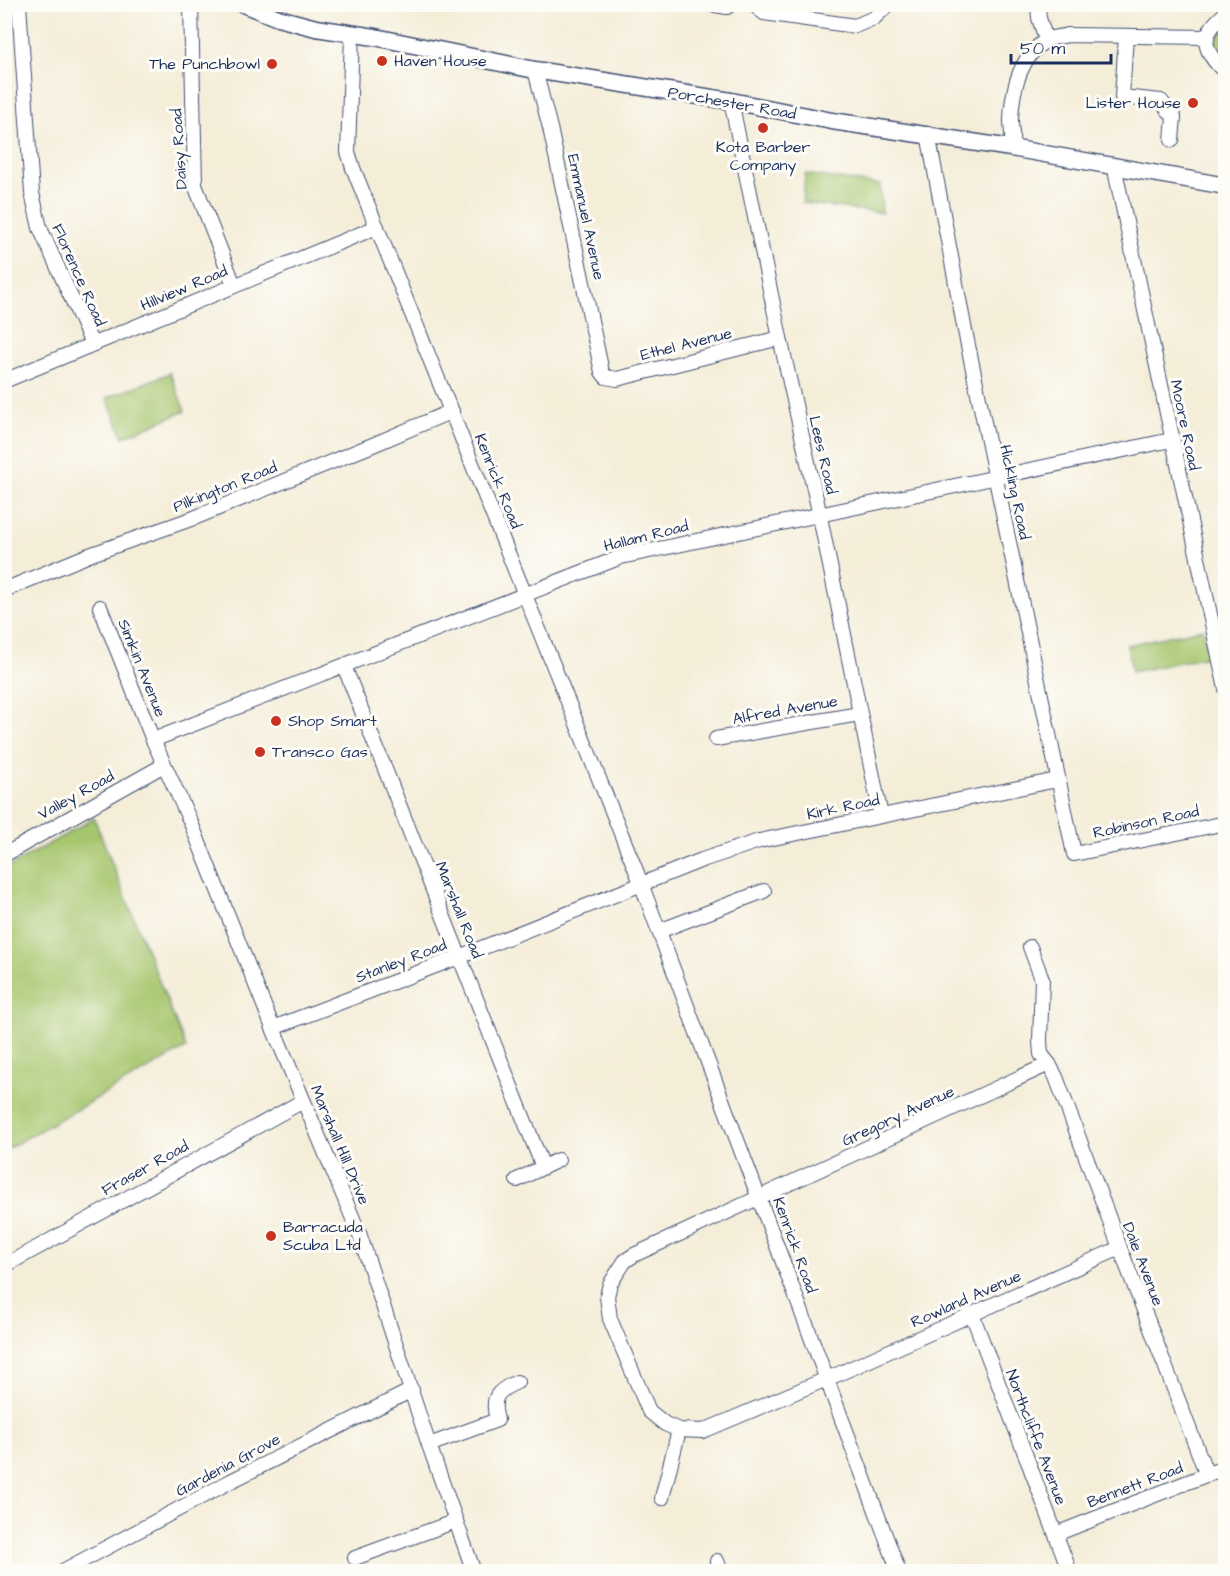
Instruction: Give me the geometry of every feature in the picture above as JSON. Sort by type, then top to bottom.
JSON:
[{"type":"street","name":"Florence Road","points":[[19,4],[32,193],[40,228],[92,344]]},
{"type":"street","name":"Daisy Road","points":[[191,4],[195,185],[234,285]]},
{"type":"street","name":"Porchester Road","points":[[243,4],[299,24],[352,35],[386,39],[535,70],[731,101],[832,121],[1011,148],[1226,186]]},
{"type":"street","points":[[709,4],[727,7],[730,4]]},
{"type":"street","points":[[753,4],[764,13],[855,26],[892,9]]},
{"type":"street","points":[[1038,4],[1039,18],[1046,40]]},
{"type":"street","points":[[1226,13],[1215,23],[1207,37],[1210,57],[1226,73]]},
{"type":"street","name":"Kenrick Road","points":[[352,35],[348,152],[352,168],[641,884],[899,1572]]},
{"type":"street","points":[[1011,148],[1014,139],[1011,123],[1016,81],[1034,51],[1046,40],[1068,35],[1207,37]]},
{"type":"street","points":[[1126,36],[1122,97],[1161,101],[1174,117],[1172,140]]},
{"type":"street","name":"Emmanuel Avenue","points":[[535,70],[550,128],[602,372]]},
{"type":"street","name":"Lees Road","points":[[731,101],[735,111],[780,338],[881,816]]},
{"type":"street","name":"Hickling Road","points":[[928,135],[995,477],[1074,854]]},
{"type":"street","name":"Moore Road","points":[[1116,168],[1171,440],[1226,689]]},
{"type":"street","name":"Hillview Road","points":[[4,381],[377,226]]},
{"type":"street","name":"Ethel Avenue","points":[[602,372],[606,377],[617,379],[780,338]]},
{"type":"street","name":"Pilkington Road","points":[[9,588],[89,555],[194,518],[452,411]]},
{"type":"street","name":"Hallam Road","points":[[153,740],[621,556],[1171,440]]},
{"type":"street","name":"Simkin Avenue","points":[[100,607],[153,740]]},
{"type":"street","name":"Marshall Road","points":[[344,666],[543,1167]]},
{"type":"street","name":"Alfred Avenue","points":[[716,739],[860,714]]},
{"type":"street","name":"Marshall Hill Drive","points":[[153,740],[191,823],[273,1028],[359,1233],[429,1445],[474,1572]]},
{"type":"street","name":"Valley Road","points":[[4,855],[164,765]]},
{"type":"street","name":"Kirk Road","points":[[641,884],[759,841],[1057,780]]},
{"type":"street","name":"Robinson Road","points":[[1074,854],[1226,823]]},
{"type":"street","name":"Stanley Road","points":[[273,1028],[641,884]]},
{"type":"street","points":[[659,931],[764,891]]},
{"type":"street","name":"Dale Avenue","points":[[1030,947],[1042,979],[1041,1054],[1050,1064],[1056,1077],[1207,1475]]},
{"type":"street","name":"Gregory Avenue","points":[[679,1430],[665,1424],[649,1411],[610,1319],[607,1296],[610,1284],[625,1261],[1050,1064]]},
{"type":"street","name":"Fraser Road","points":[[4,1266],[303,1101]]},
{"type":"street","points":[[517,1180],[558,1160]]},
{"type":"street","name":"Rowland Avenue","points":[[679,1430],[703,1431],[826,1379],[1120,1248]]},
{"type":"street","name":"Northcliffe Avenue","points":[[972,1314],[1070,1572]]},
{"type":"street","points":[[429,1445],[497,1420],[495,1399],[504,1388],[517,1382]]},
{"type":"street","name":"Gardenia Grove","points":[[62,1572],[231,1481],[412,1390]]},
{"type":"street","points":[[662,1498],[679,1430]]},
{"type":"street","name":"Bennett Road","points":[[1056,1534],[1226,1467]]},
{"type":"street","points":[[355,1558],[456,1521]]},
{"type":"green space","points":[[1224,24],[1225,51],[1221,56],[1217,48],[1216,35]]},
{"type":"green space","points":[[805,174],[880,185],[882,213],[803,203]]},
{"type":"green space","points":[[170,373],[185,411],[123,437],[107,398]]},
{"type":"green space","points":[[1203,629],[1208,656],[1132,672],[1127,645]]},
{"type":"green space","points":[[94,818],[186,1048],[5,1150],[5,869]]},
{"type":"place","name":"Haven House","points":[[382,61]]},
{"type":"place","name":"The Punchbowl","points":[[272,64]]},
{"type":"place","name":"Lister House","points":[[1193,103]]},
{"type":"place","name":"Kota Barber Company","points":[[763,128]]},
{"type":"place","name":"Shop Smart","points":[[276,721]]},
{"type":"place","name":"Transco Gas","points":[[260,752]]},
{"type":"place","name":"Barracuda Scuba Ltd","points":[[271,1236]]}]
